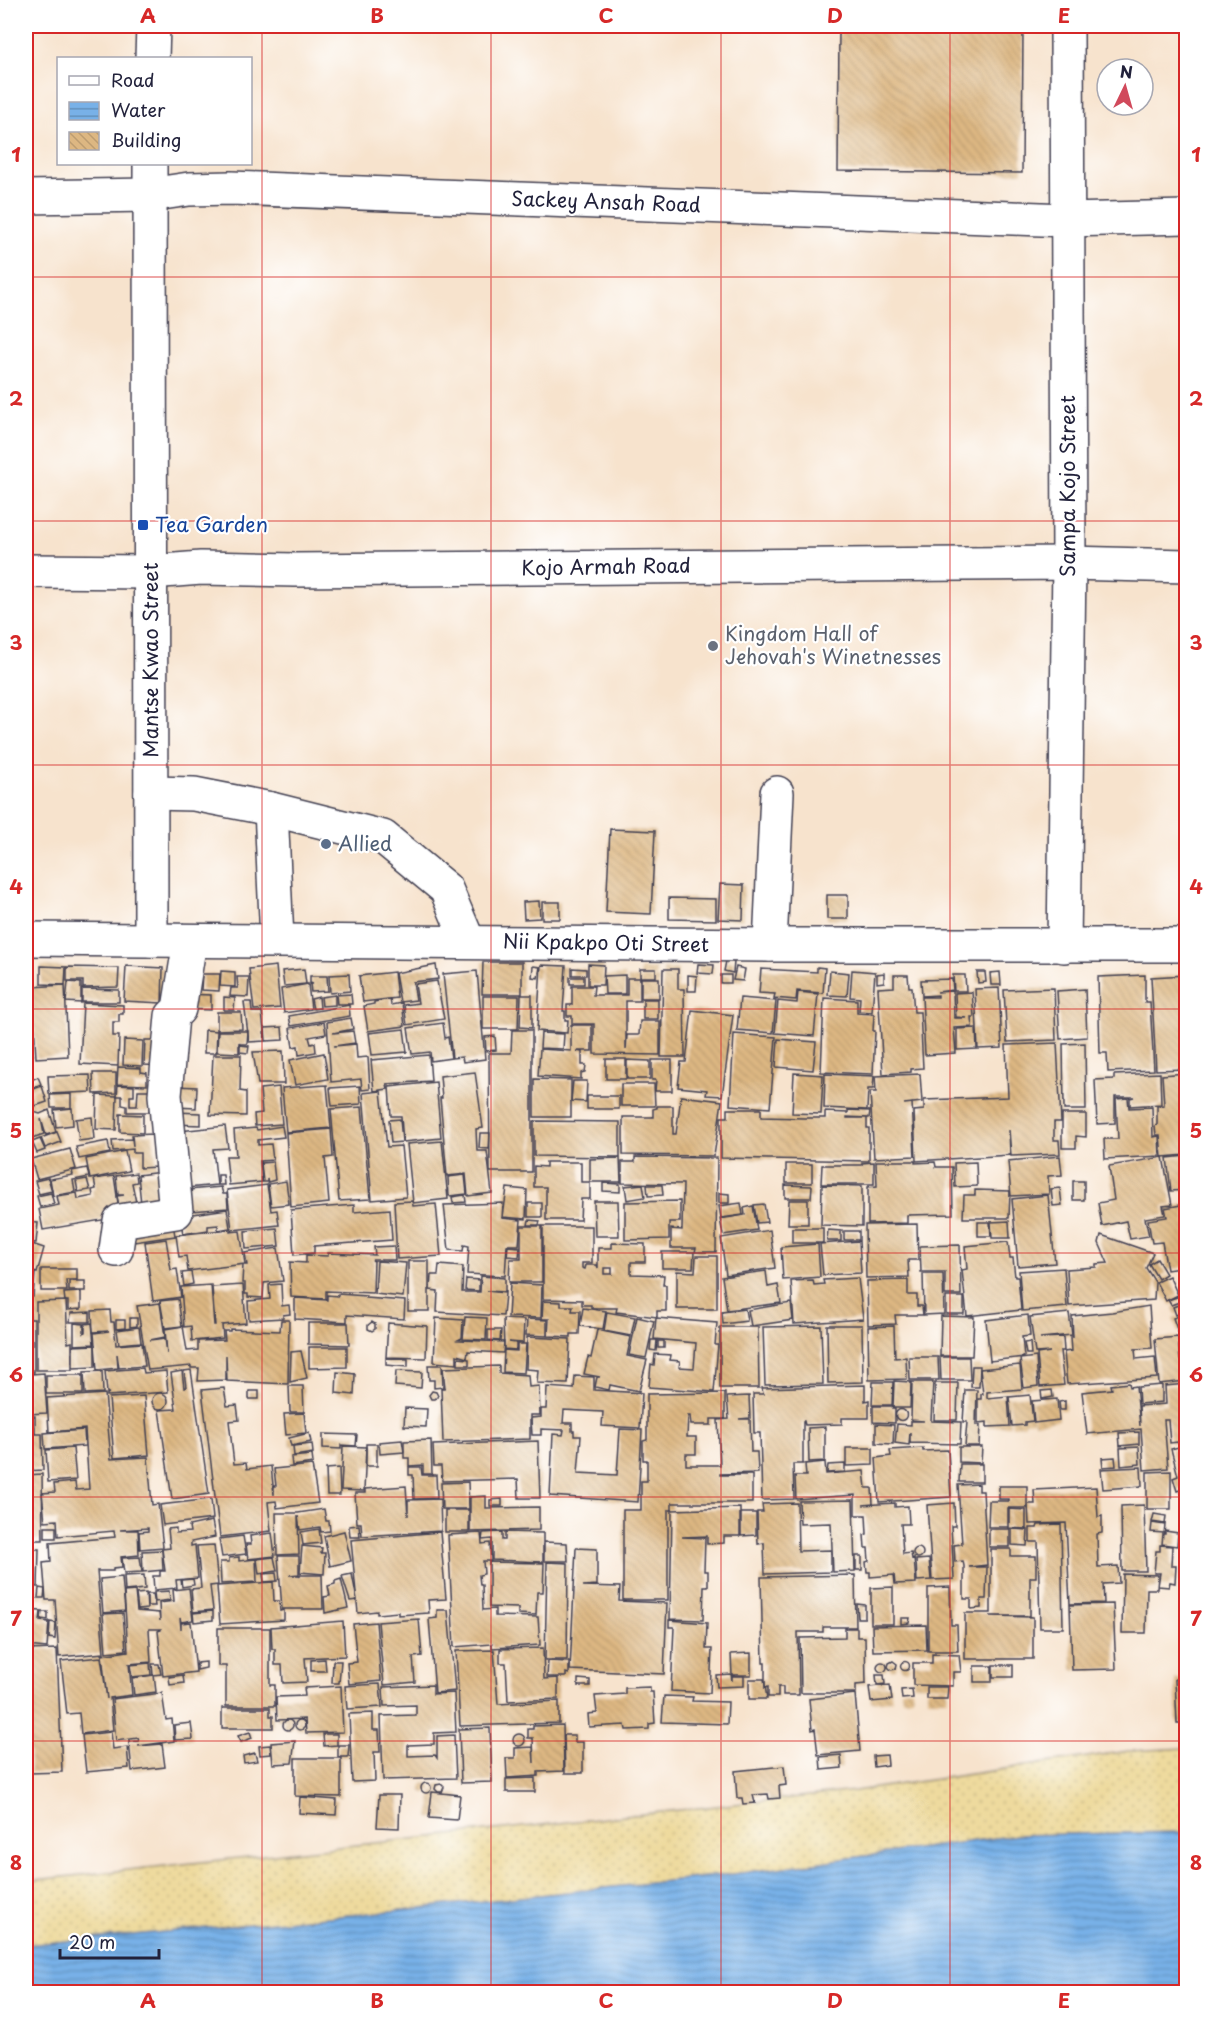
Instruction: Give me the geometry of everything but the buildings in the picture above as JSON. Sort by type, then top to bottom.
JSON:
[{"type":"street","points":[[152,57],[153,26]]},
{"type":"street","name":"Sampa Kojo Street","points":[[1064,946],[1069,562],[1066,26]]},
{"type":"street","name":"Sackey Ansah Road","points":[[26,197],[149,179],[189,189],[231,188],[1067,219],[1186,217]]},
{"type":"street","name":"Mantse Kwao Street","points":[[149,179],[152,572],[151,940]]},
{"type":"street","name":"Kojo Armah Road","points":[[26,571],[152,572],[201,568],[307,570],[1069,562],[1186,566]]},
{"type":"street","points":[[770,945],[777,792]]},
{"type":"street","points":[[151,793],[194,794],[271,809],[383,837],[446,889],[468,941]]},
{"type":"street","points":[[271,809],[277,940]]},
{"type":"street","name":"Nii Kpakpo Oti Street","points":[[26,939],[770,945],[1186,945]]},
{"type":"street","points":[[116,1250],[120,1221],[176,1212],[165,1095],[172,1016],[179,1009],[190,940]]},
{"type":"sand","points":[[1186,1748],[1186,1832],[1018,1835],[734,1874],[393,1911],[26,1945],[26,1881],[855,1791],[1128,1751]]},
{"type":"water","points":[[1186,1832],[1186,1992],[26,1992],[26,1945],[393,1911],[734,1874],[1018,1835]]},
{"type":"place","name":"Tea Garden","points":[[143,525]]},
{"type":"place","name":"Kingdom Hall of Jehovah's Winetnesses","points":[[713,646]]},
{"type":"place","name":"Allied","points":[[326,844]]}]
